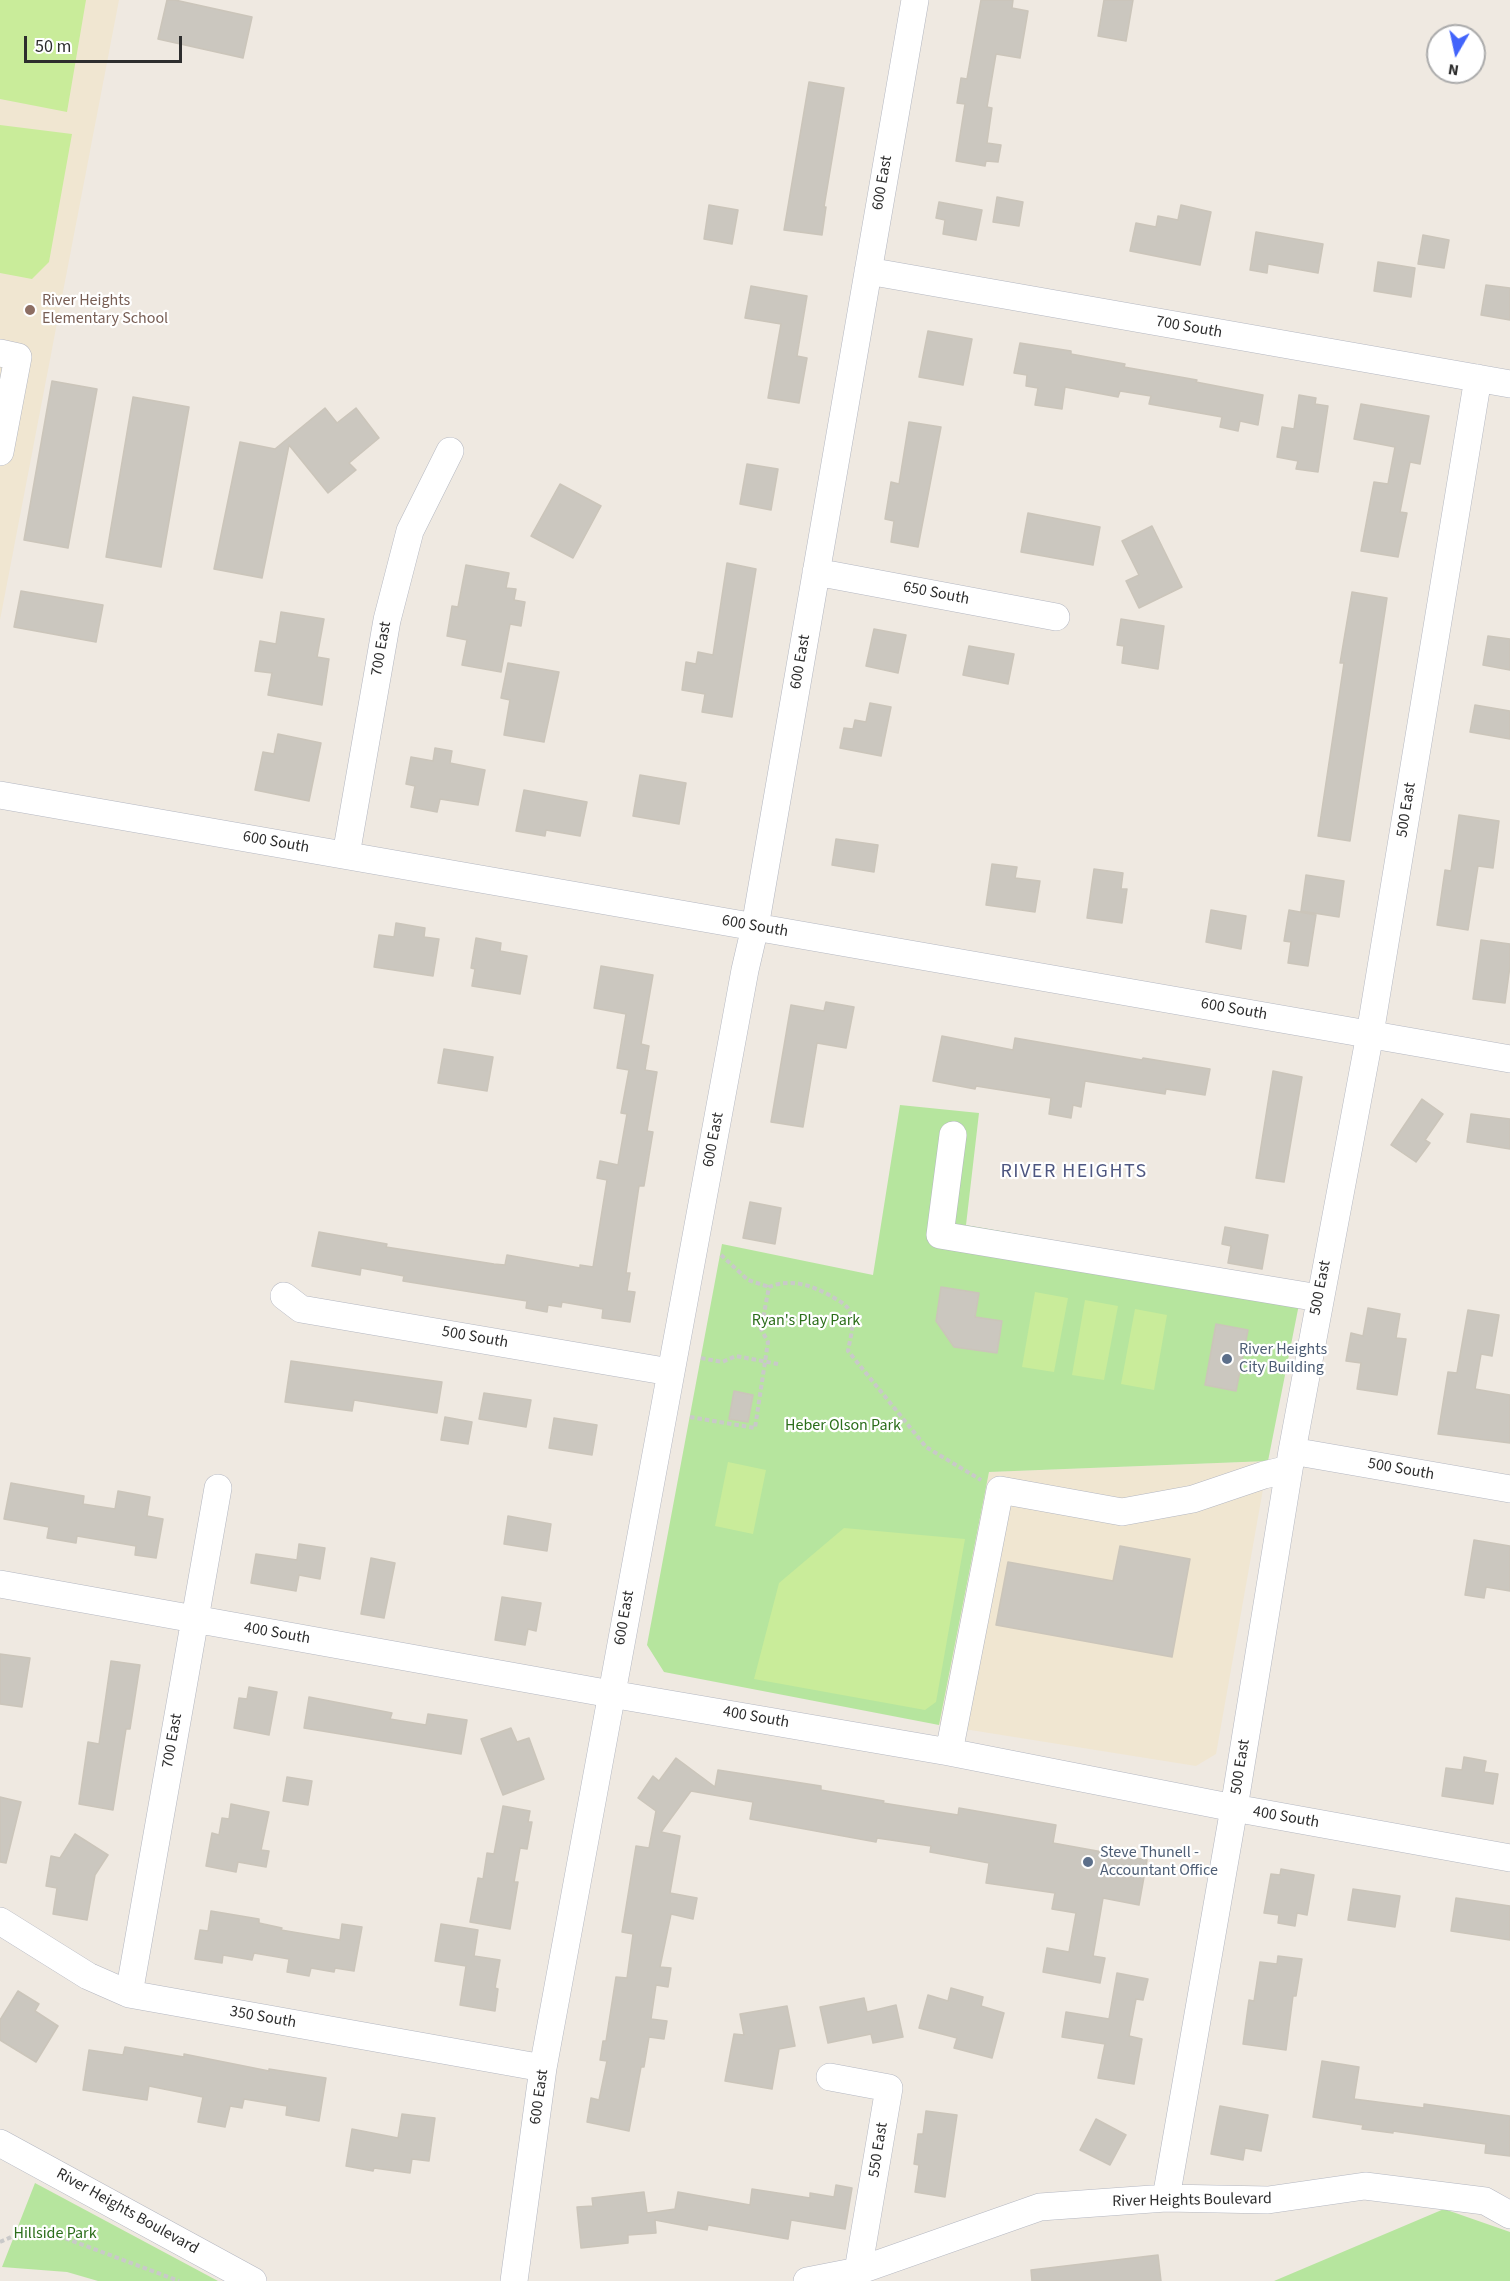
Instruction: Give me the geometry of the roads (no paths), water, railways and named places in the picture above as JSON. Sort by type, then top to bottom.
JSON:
[{"type":"street","name":"600 East","points":[[514,2281],[543,2068],[670,1372],[755,927],[915,0]]},
{"type":"street","name":"700 South","points":[[868,271],[1510,384]]},
{"type":"street","points":[[0,353],[18,357],[0,452]]},
{"type":"street","name":"500 East","points":[[1166,2198],[1234,1808],[1290,1460],[1370,1034],[1478,378]]},
{"type":"street","name":"700 East","points":[[346,855],[387,620],[410,531],[450,451]]},
{"type":"street","name":"650 South","points":[[816,572],[1056,617]]},
{"type":"street","name":"600 South","points":[[0,795],[1510,1059]]},
{"type":"street","points":[[953,1135],[940,1235],[1319,1298]]},
{"type":"street","name":"500 South","points":[[284,1296],[301,1308],[670,1372]]},
{"type":"street","points":[[950,1752],[1000,1490],[1122,1512],[1193,1499],[1264,1474],[1290,1460]]},
{"type":"street","name":"500 South","points":[[1290,1460],[1510,1489]]},
{"type":"street","name":"700 East","points":[[129,1994],[218,1488]]},
{"type":"street","name":"400 South","points":[[0,1584],[611,1694],[950,1752],[1234,1808],[1510,1858]]},
{"type":"street","name":"350 South","points":[[0,1922],[88,1976],[129,1994],[543,2068]]},
{"type":"street","name":"550 East","points":[[830,2077],[889,2088],[858,2271]]},
{"type":"street","name":"River Heights Boulevard","points":[[0,2143],[253,2281]]},
{"type":"street","name":"River Heights Boulevard","points":[[807,2281],[858,2271],[1040,2207],[1166,2198],[1268,2200],[1365,2186],[1485,2200],[1510,2215]]},
{"type":"place","name":"River Heights Elementary School","points":[[30,310]]},
{"type":"place","name":"River Heights City Building","points":[[1227,1359]]},
{"type":"place","name":"Steve Thunell - Accountant Office","points":[[1088,1862]]},
{"type":"district","name":"RIVER HEIGHTS","points":[[1074,1173]]},
{"type":"park label","name":"Ryan's Play Park","points":[[806,1321]]},
{"type":"park label","name":"Heber Olson Park","points":[[843,1426]]},
{"type":"park label","name":"Hillside Park","points":[[55,2234]]}]
